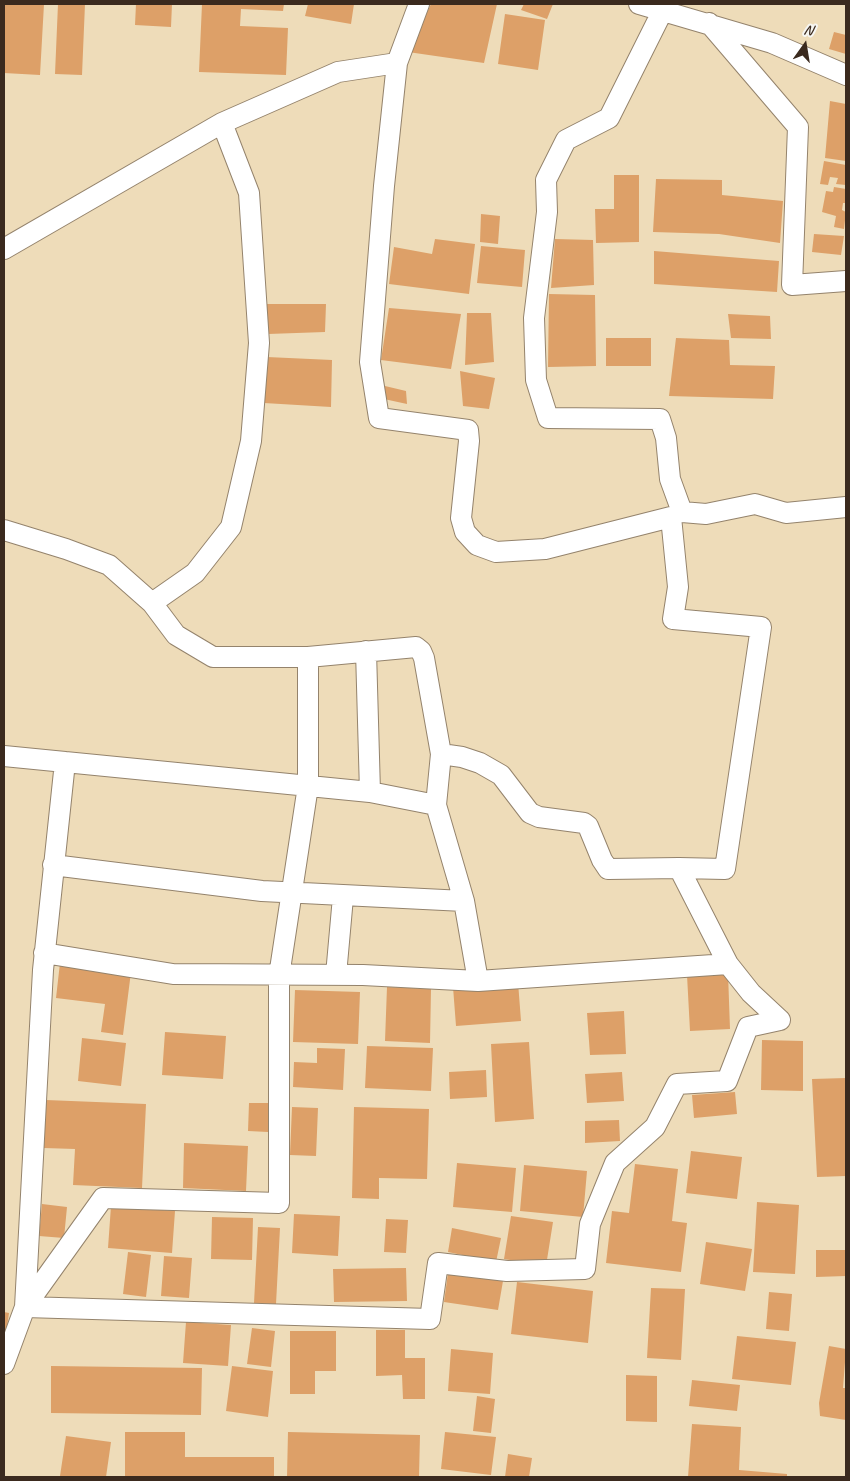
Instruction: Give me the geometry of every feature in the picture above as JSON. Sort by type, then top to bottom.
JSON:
[{"type":"street","points":[[420,4],[397,63],[378,249],[370,362],[379,418],[468,430],[469,441],[462,518],[465,532],[477,545],[496,552],[545,549],[671,517],[678,587],[673,619],[761,627],[726,869],[608,869],[602,860],[588,826],[584,822],[530,813],[501,775],[480,762],[441,754]]},
{"type":"street","points":[[638,4],[709,23],[772,43],[846,75]]},
{"type":"street","points":[[663,10],[609,118],[566,140],[546,180],[547,212],[534,318],[536,380],[548,418],[660,419],[666,438],[670,479],[682,512],[706,514],[755,504],[786,513],[846,507]]},
{"type":"street","points":[[709,23],[798,127],[792,285],[846,281]]},
{"type":"street","points":[[4,249],[222,123],[338,72],[397,63]]},
{"type":"street","points":[[152,603],[195,573],[231,527],[251,441],[259,343],[249,193],[222,123]]},
{"type":"street","points":[[4,530],[66,549],[109,565],[152,603],[176,635],[213,658],[308,657],[406,646],[416,647],[421,651],[441,754],[436,805],[464,902],[478,980]]},
{"type":"street","points":[[366,651],[370,792]]},
{"type":"street","points":[[4,1364],[25,1306],[103,1198],[279,1203],[279,976],[308,786],[308,657]]},
{"type":"street","points":[[4,756],[370,792],[436,805]]},
{"type":"street","points":[[25,1306],[44,953],[65,762]]},
{"type":"street","points":[[54,866],[291,893],[464,902]]},
{"type":"street","points":[[25,1306],[430,1319],[438,1263],[507,1271],[585,1269],[590,1224],[615,1162],[655,1127],[677,1084],[727,1080],[748,1027],[780,1020],[751,993],[728,964],[679,868]]},
{"type":"street","points":[[336,975],[343,897]]},
{"type":"street","points":[[44,953],[173,974],[336,975],[478,980],[728,964]]},
{"type":"building","points":[[4,4],[44,4],[40,75],[4,73]]},
{"type":"building","points":[[58,4],[85,4],[82,75],[55,74]]},
{"type":"building","points":[[136,4],[172,4],[171,27],[135,25]]},
{"type":"building","points":[[202,4],[284,4],[283,11],[241,9],[240,26],[288,28],[286,75],[199,72]]},
{"type":"building","points":[[308,4],[354,4],[351,24],[305,16]]},
{"type":"building","points":[[431,4],[497,4],[484,63],[408,52]]},
{"type":"building","points":[[524,4],[553,4],[547,19],[521,10]]},
{"type":"building","points":[[505,14],[545,20],[538,70],[498,64]]},
{"type":"building","points":[[834,32],[846,35],[846,54],[829,49]]},
{"type":"building","points":[[830,101],[846,104],[846,161],[825,158]]},
{"type":"building","points":[[824,161],[846,165],[846,185],[836,184],[838,178],[830,177],[828,185],[820,184]]},
{"type":"building","points":[[614,175],[639,175],[639,242],[596,243],[595,209],[614,209]]},
{"type":"building","points":[[656,179],[722,180],[722,195],[783,201],[780,243],[719,234],[653,232]]},
{"type":"building","points":[[834,187],[846,189],[846,203],[843,203],[842,210],[846,212],[844,229],[834,227],[836,216],[822,212],[826,191],[833,192]]},
{"type":"building","points":[[481,214],[500,216],[498,244],[480,242]]},
{"type":"building","points":[[814,234],[844,236],[841,255],[812,252]]},
{"type":"building","points":[[435,239],[475,244],[469,294],[389,284],[394,247],[432,254]]},
{"type":"building","points":[[555,239],[593,240],[594,285],[551,288]]},
{"type":"building","points":[[481,246],[525,250],[522,287],[477,283]]},
{"type":"building","points":[[654,251],[779,261],[777,292],[654,284]]},
{"type":"building","points":[[549,294],[595,295],[596,366],[548,367]]},
{"type":"building","points":[[266,304],[326,304],[325,332],[268,334]]},
{"type":"building","points":[[389,308],[461,314],[451,369],[381,360]]},
{"type":"building","points":[[467,313],[491,313],[494,362],[465,365]]},
{"type":"building","points":[[728,314],[770,316],[771,339],[731,338]]},
{"type":"building","points":[[606,338],[651,338],[651,366],[606,366]]},
{"type":"building","points":[[676,338],[729,340],[730,365],[775,366],[773,399],[669,396]]},
{"type":"building","points":[[267,357],[332,360],[331,407],[264,403]]},
{"type":"building","points":[[460,371],[495,378],[489,409],[463,406]]},
{"type":"building","points":[[385,386],[406,391],[407,404],[384,399]]},
{"type":"building","points":[[60,963],[131,972],[123,1035],[101,1032],[105,1004],[56,998]]},
{"type":"building","points":[[728,973],[730,1029],[690,1031],[687,975]]},
{"type":"building","points":[[518,982],[521,1021],[456,1026],[453,987]]},
{"type":"building","points":[[387,987],[431,989],[430,1043],[385,1041]]},
{"type":"building","points":[[295,990],[360,992],[358,1044],[293,1042]]},
{"type":"building","points":[[624,1011],[626,1054],[590,1055],[587,1013]]},
{"type":"building","points":[[165,1032],[226,1036],[223,1079],[162,1075]]},
{"type":"building","points":[[82,1038],[126,1043],[121,1086],[78,1081]]},
{"type":"building","points":[[762,1040],[803,1041],[803,1091],[761,1090]]},
{"type":"building","points":[[529,1042],[534,1119],[495,1122],[491,1044]]},
{"type":"building","points":[[367,1046],[433,1048],[431,1091],[365,1088]]},
{"type":"building","points":[[317,1048],[345,1049],[343,1090],[293,1087],[294,1062],[317,1063]]},
{"type":"building","points":[[486,1070],[487,1097],[450,1099],[449,1072]]},
{"type":"building","points":[[622,1072],[624,1101],[587,1103],[585,1074]]},
{"type":"building","points":[[846,1078],[846,1176],[817,1177],[812,1079]]},
{"type":"building","points":[[735,1092],[737,1114],[694,1118],[692,1095]]},
{"type":"building","points":[[46,1100],[146,1104],[142,1188],[73,1185],[75,1149],[44,1148]]},
{"type":"building","points":[[249,1103],[269,1103],[268,1132],[248,1131]]},
{"type":"building","points":[[292,1107],[318,1108],[316,1156],[290,1155]]},
{"type":"building","points":[[354,1107],[429,1109],[427,1179],[379,1178],[379,1199],[352,1198]]},
{"type":"building","points":[[619,1120],[620,1141],[585,1143],[585,1121]]},
{"type":"building","points":[[184,1143],[248,1146],[246,1191],[183,1188]]},
{"type":"building","points":[[691,1151],[742,1157],[737,1199],[686,1193]]},
{"type":"building","points":[[457,1163],[516,1168],[512,1212],[453,1207]]},
{"type":"building","points":[[635,1164],[678,1169],[672,1221],[687,1223],[681,1272],[606,1263],[612,1211],[629,1213]]},
{"type":"building","points":[[524,1165],[587,1171],[583,1217],[520,1211]]},
{"type":"building","points":[[757,1202],[799,1205],[795,1274],[753,1272]]},
{"type":"building","points":[[42,1204],[67,1207],[64,1238],[39,1236]]},
{"type":"building","points":[[111,1206],[175,1211],[172,1253],[108,1248]]},
{"type":"building","points":[[294,1214],[340,1216],[338,1256],[292,1253]]},
{"type":"building","points":[[511,1216],[553,1222],[546,1266],[504,1259]]},
{"type":"building","points":[[212,1217],[253,1218],[252,1260],[211,1259]]},
{"type":"building","points":[[386,1219],[408,1220],[406,1253],[384,1252]]},
{"type":"building","points":[[258,1227],[280,1228],[276,1304],[254,1303]]},
{"type":"building","points":[[452,1228],[501,1238],[496,1262],[448,1252]]},
{"type":"building","points":[[706,1242],[752,1249],[745,1291],[700,1284]]},
{"type":"building","points":[[816,1250],[846,1250],[846,1276],[816,1277]]},
{"type":"building","points":[[128,1252],[151,1255],[146,1297],[123,1294]]},
{"type":"building","points":[[164,1256],[192,1258],[189,1298],[161,1296]]},
{"type":"building","points":[[406,1268],[407,1301],[334,1302],[333,1269]]},
{"type":"building","points":[[448,1273],[503,1281],[498,1310],[444,1302]]},
{"type":"building","points":[[517,1282],[593,1291],[588,1343],[511,1334]]},
{"type":"building","points":[[651,1288],[685,1289],[681,1360],[647,1358]]},
{"type":"building","points":[[769,1292],[792,1294],[789,1331],[766,1329]]},
{"type":"building","points":[[4,1312],[9,1313],[5,1341],[4,1341]]},
{"type":"building","points":[[186,1322],[231,1325],[228,1366],[183,1363]]},
{"type":"building","points":[[252,1328],[275,1331],[271,1367],[247,1364]]},
{"type":"building","points":[[376,1330],[405,1330],[405,1358],[425,1358],[425,1399],[403,1399],[402,1375],[376,1376]]},
{"type":"building","points":[[290,1331],[336,1331],[336,1371],[315,1371],[315,1394],[290,1394]]},
{"type":"building","points":[[737,1336],[796,1342],[791,1385],[732,1379]]},
{"type":"building","points":[[829,1346],[846,1349],[843,1388],[846,1388],[846,1420],[820,1416],[819,1403]]},
{"type":"building","points":[[451,1349],[493,1353],[490,1394],[448,1391]]},
{"type":"building","points":[[51,1366],[202,1368],[201,1415],[51,1413]]},
{"type":"building","points":[[232,1366],[273,1371],[268,1417],[226,1411]]},
{"type":"building","points":[[626,1375],[657,1376],[657,1422],[626,1421]]},
{"type":"building","points":[[692,1380],[740,1385],[737,1411],[689,1406]]},
{"type":"building","points":[[477,1396],[495,1399],[491,1433],[473,1431]]},
{"type":"building","points":[[692,1424],[741,1427],[739,1470],[787,1474],[787,1477],[688,1477]]},
{"type":"building","points":[[125,1432],[185,1432],[185,1457],[274,1457],[274,1477],[125,1477]]},
{"type":"building","points":[[288,1432],[420,1435],[419,1477],[287,1477]]},
{"type":"building","points":[[445,1432],[496,1437],[491,1475],[441,1469]]},
{"type":"building","points":[[66,1436],[111,1442],[106,1477],[60,1476]]},
{"type":"building","points":[[508,1454],[532,1458],[529,1477],[505,1477]]}]
